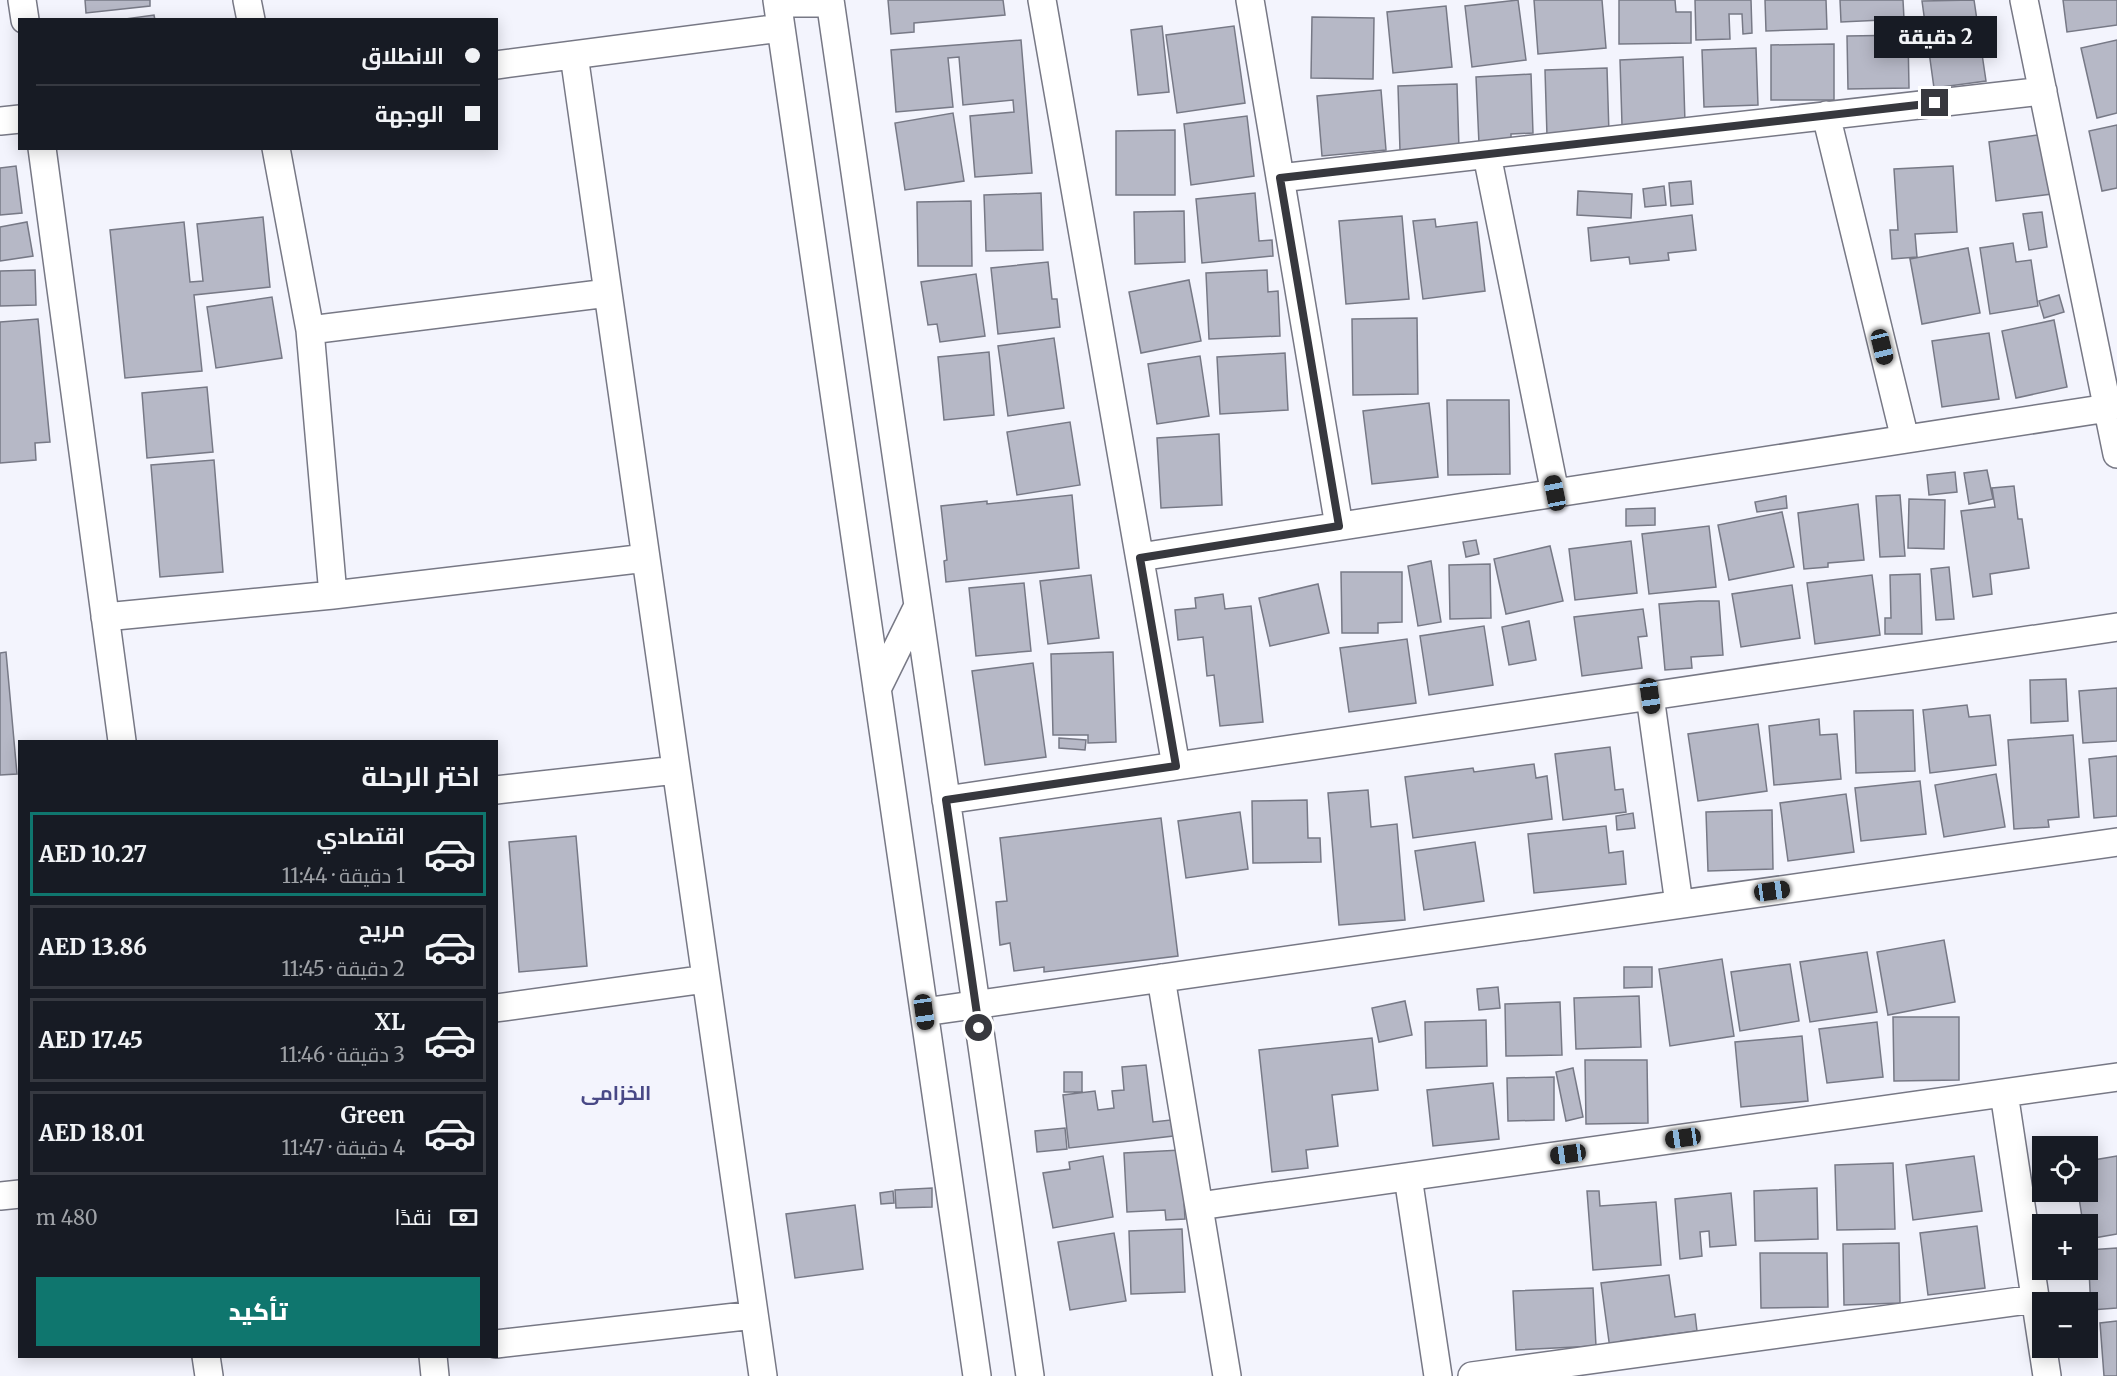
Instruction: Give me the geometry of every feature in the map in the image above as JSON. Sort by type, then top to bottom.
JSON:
[{"type":"street","points":[[22,0],[25,18]]},
{"type":"street","points":[[247,0],[251,18]]},
{"type":"street","points":[[779,0],[780,3],[830,2],[1030,1376]]},
{"type":"street","points":[[779,0],[781,28],[977,1376]]},
{"type":"street","points":[[1042,0],[1176,766]]},
{"type":"street","points":[[1250,0],[1339,526]]},
{"type":"street","points":[[2025,0],[2117,454]]},
{"type":"street","points":[[498,65],[781,28]]},
{"type":"street","points":[[574,55],[763,1376]]},
{"type":"street","points":[[1280,178],[2043,91]]},
{"type":"street","points":[[1826,116],[1905,439]]},
{"type":"street","points":[[0,122],[18,120]]},
{"type":"street","points":[[42,150],[122,740]]},
{"type":"street","points":[[276,150],[310,330],[333,595]]},
{"type":"street","points":[[1487,154],[1555,493]]},
{"type":"street","points":[[310,330],[608,293]]},
{"type":"street","points":[[1140,558],[2108,408]]},
{"type":"street","points":[[105,617],[333,595],[646,558]]},
{"type":"street","points":[[877,689],[918,606]]},
{"type":"street","points":[[946,800],[2117,627]]},
{"type":"street","points":[[1650,696],[1679,904]]},
{"type":"street","points":[[498,790],[676,770]]},
{"type":"street","points":[[924,1012],[2117,842]]},
{"type":"street","points":[[1161,978],[1227,1376]]},
{"type":"street","points":[[498,1008],[706,979]]},
{"type":"street","points":[[1199,1206],[2117,1077]]},
{"type":"street","points":[[2004,1092],[2034,1292]]},
{"type":"street","points":[[1408,1177],[1438,1376]]},
{"type":"street","points":[[0,1196],[18,1194]]},
{"type":"street","points":[[1472,1376],[2032,1299]]},
{"type":"street","points":[[498,1344],[754,1315]]},
{"type":"street","points":[[206,1358],[209,1376]]},
{"type":"street","points":[[433,1358],[435,1376]]},
{"type":"street","points":[[2044,1358],[2047,1376]]},
{"type":"building","points":[[85,0],[150,0],[150,6],[86,13]]},
{"type":"building","points":[[888,0],[1003,0],[1005,15],[914,23],[914,32],[891,34]]},
{"type":"building","points":[[1518,0],[1526,60],[1472,67],[1465,6]]},
{"type":"building","points":[[1534,0],[1602,0],[1606,48],[1538,54]]},
{"type":"building","points":[[1619,0],[1675,0],[1676,12],[1691,12],[1691,43],[1619,44]]},
{"type":"building","points":[[1695,0],[1751,0],[1752,33],[1743,34],[1742,14],[1729,14],[1730,39],[1696,40]]},
{"type":"building","points":[[1765,0],[1826,0],[1827,29],[1766,31]]},
{"type":"building","points":[[1840,0],[1903,0],[1904,19],[1841,22]]},
{"type":"building","points":[[1974,0],[1986,81],[1934,88],[1922,1]]},
{"type":"building","points":[[2063,0],[2117,0],[2117,25],[2067,32]]},
{"type":"building","points":[[1446,6],[1452,67],[1393,73],[1387,12]]},
{"type":"building","points":[[154,15],[155,18],[132,18]]},
{"type":"building","points":[[1312,17],[1374,18],[1373,79],[1311,78]]},
{"type":"building","points":[[1162,26],[1169,92],[1138,95],[1131,30]]},
{"type":"building","points":[[1234,26],[1245,103],[1177,113],[1166,35]]},
{"type":"building","points":[[1908,35],[1909,88],[1848,89],[1847,36]]},
{"type":"building","points":[[1021,40],[1032,173],[975,177],[970,116],[1014,112],[1013,100],[963,105],[959,57],[948,58],[953,107],[896,112],[891,50]]},
{"type":"building","points":[[2117,40],[2117,113],[2097,118],[2081,48]]},
{"type":"building","points":[[1834,44],[1834,100],[1771,100],[1771,45]]},
{"type":"building","points":[[1756,48],[1758,105],[1704,107],[1702,50]]},
{"type":"building","points":[[1683,57],[1685,123],[1622,125],[1620,60]]},
{"type":"building","points":[[1607,68],[1609,134],[1547,136],[1545,70]]},
{"type":"building","points":[[1531,74],[1533,133],[1511,134],[1511,143],[1479,144],[1476,77]]},
{"type":"building","points":[[1457,84],[1459,149],[1400,151],[1398,86]]},
{"type":"building","points":[[1381,90],[1386,150],[1322,156],[1317,96]]},
{"type":"building","points":[[953,113],[964,181],[905,190],[895,123]]},
{"type":"building","points":[[1247,116],[1254,176],[1191,185],[1184,124]]},
{"type":"building","points":[[2117,125],[2117,188],[2102,191],[2089,131]]},
{"type":"building","points":[[1175,130],[1175,195],[1116,195],[1116,131]]},
{"type":"building","points":[[2045,134],[2052,194],[1996,201],[1989,142]]},
{"type":"building","points":[[16,166],[22,213],[0,215],[0,168]]},
{"type":"building","points":[[1953,166],[1957,232],[1915,234],[1917,257],[1892,259],[1890,230],[1898,230],[1894,169]]},
{"type":"building","points":[[1691,181],[1693,204],[1671,206],[1669,183]]},
{"type":"building","points":[[1664,186],[1666,205],[1645,207],[1643,189]]},
{"type":"building","points":[[1578,191],[1632,194],[1631,218],[1577,215]]},
{"type":"building","points":[[1041,193],[1043,250],[986,251],[984,195]]},
{"type":"building","points":[[1255,193],[1259,241],[1272,240],[1273,256],[1202,263],[1196,199]]},
{"type":"building","points":[[971,201],[972,266],[918,266],[917,202]]},
{"type":"building","points":[[1184,211],[1185,262],[1135,264],[1134,212]]},
{"type":"building","points":[[2042,212],[2047,247],[2029,250],[2023,214]]},
{"type":"building","points":[[1692,215],[1696,250],[1668,253],[1669,260],[1630,264],[1629,257],[1591,261],[1588,228]]},
{"type":"building","points":[[1402,216],[1409,299],[1346,304],[1339,221]]},
{"type":"building","points":[[263,217],[270,287],[194,295],[202,371],[125,378],[110,230],[184,222],[190,282],[203,281],[197,224]]},
{"type":"building","points":[[1435,219],[1436,227],[1477,222],[1485,291],[1423,299],[1413,221]]},
{"type":"building","points":[[27,222],[33,256],[0,261],[0,227]]},
{"type":"building","points":[[2013,243],[2016,262],[2031,260],[2038,306],[1990,314],[1980,248]]},
{"type":"building","points":[[1968,248],[1980,313],[1922,324],[1910,259]]},
{"type":"building","points":[[1048,262],[1052,299],[1057,299],[1060,327],[998,334],[991,268]]},
{"type":"building","points":[[35,270],[36,305],[0,306],[0,271]]},
{"type":"building","points":[[1267,270],[1268,292],[1278,291],[1280,336],[1209,339],[1206,273]]},
{"type":"building","points":[[976,274],[985,336],[940,342],[937,324],[928,325],[921,282]]},
{"type":"building","points":[[1189,280],[1201,341],[1141,353],[1129,292]]},
{"type":"building","points":[[2059,295],[2064,312],[2044,318],[2039,301]]},
{"type":"building","points":[[272,297],[282,358],[216,368],[207,307]]},
{"type":"building","points":[[1417,318],[1418,394],[1353,395],[1352,319]]},
{"type":"building","points":[[38,319],[50,442],[35,443],[36,460],[0,463],[0,322]]},
{"type":"building","points":[[2054,320],[2067,387],[2016,398],[2002,331]]},
{"type":"building","points":[[1989,333],[1999,399],[1942,407],[1932,341]]},
{"type":"building","points":[[1054,338],[1064,408],[1008,416],[998,346]]},
{"type":"building","points":[[989,352],[994,415],[944,420],[938,357]]},
{"type":"building","points":[[1285,353],[1288,410],[1220,414],[1217,357]]},
{"type":"building","points":[[1200,356],[1209,416],[1157,424],[1148,364]]},
{"type":"building","points":[[207,387],[213,452],[147,458],[142,393]]},
{"type":"building","points":[[1447,400],[1509,400],[1510,474],[1448,475]]},
{"type":"building","points":[[1429,403],[1438,477],[1372,484],[1363,411]]},
{"type":"building","points":[[1070,422],[1080,485],[1017,495],[1007,432]]},
{"type":"building","points":[[1219,434],[1222,505],[1161,508],[1157,438]]},
{"type":"building","points":[[214,460],[223,572],[160,577],[151,465]]},
{"type":"building","points":[[1987,470],[1993,499],[1969,504],[1964,473]]},
{"type":"building","points":[[1955,472],[1957,492],[1929,495],[1927,475]]},
{"type":"building","points":[[2014,486],[2018,519],[2022,519],[2029,568],[1990,574],[1992,594],[1973,597],[1961,511],[1995,507],[1992,488]]},
{"type":"building","points":[[1072,495],[1079,568],[946,582],[944,561],[947,560],[941,506],[987,501],[987,504]]},
{"type":"building","points":[[1900,495],[1905,556],[1880,557],[1876,496]]},
{"type":"building","points":[[1786,496],[1787,508],[1757,512],[1755,502]]},
{"type":"building","points":[[1909,499],[1945,500],[1944,549],[1908,548]]},
{"type":"building","points":[[1858,504],[1864,560],[1828,563],[1828,567],[1804,569],[1798,513]]},
{"type":"building","points":[[1655,508],[1655,525],[1626,526],[1626,509]]},
{"type":"building","points":[[1782,512],[1794,567],[1729,580],[1718,525]]},
{"type":"building","points":[[1709,526],[1716,587],[1649,594],[1642,534]]},
{"type":"building","points":[[1476,540],[1479,554],[1466,557],[1463,542]]},
{"type":"building","points":[[1631,541],[1637,593],[1575,600],[1569,549]]},
{"type":"building","points":[[1550,546],[1563,601],[1506,614],[1494,559]]},
{"type":"building","points":[[1431,561],[1441,622],[1418,626],[1408,566]]},
{"type":"building","points":[[1490,564],[1491,618],[1450,619],[1449,565]]},
{"type":"building","points":[[1949,567],[1954,619],[1936,620],[1931,569]]},
{"type":"building","points":[[1341,572],[1402,572],[1402,622],[1378,623],[1378,633],[1342,633]]},
{"type":"building","points":[[1920,574],[1922,634],[1885,634],[1885,618],[1891,618],[1890,575]]},
{"type":"building","points":[[1091,575],[1099,638],[1048,644],[1040,581]]},
{"type":"building","points":[[1872,575],[1880,635],[1815,644],[1807,583]]},
{"type":"building","points":[[1024,583],[1031,651],[976,656],[969,588]]},
{"type":"building","points":[[1318,584],[1329,633],[1270,646],[1259,598]]},
{"type":"building","points":[[1792,585],[1800,638],[1741,647],[1732,594]]},
{"type":"building","points":[[1223,594],[1225,609],[1251,606],[1263,722],[1220,726],[1214,675],[1207,676],[1203,637],[1178,640],[1175,610],[1196,608],[1195,598]]},
{"type":"building","points":[[1719,601],[1723,655],[1691,657],[1692,668],[1665,670],[1659,604]]},
{"type":"building","points":[[1643,609],[1647,636],[1638,637],[1642,668],[1582,676],[1574,617]]},
{"type":"building","points":[[1529,621],[1536,660],[1509,665],[1502,627]]},
{"type":"building","points":[[1484,626],[1493,685],[1429,695],[1420,636]]},
{"type":"building","points":[[1407,639],[1416,703],[1349,712],[1340,648]]},
{"type":"building","points":[[6,652],[17,774],[0,775],[0,653]]},
{"type":"building","points":[[1113,652],[1116,742],[1088,743],[1088,735],[1053,735],[1051,654]]},
{"type":"building","points":[[1033,663],[1046,757],[985,765],[972,671]]},
{"type":"building","points":[[2066,679],[2068,721],[2031,723],[2030,680]]},
{"type":"building","points":[[2117,688],[2117,741],[2083,743],[2079,691]]},
{"type":"building","points":[[1967,705],[1969,717],[1990,715],[1996,765],[1930,773],[1923,710]]},
{"type":"building","points":[[1913,710],[1915,771],[1856,773],[1854,711]]},
{"type":"building","points":[[1819,719],[1820,735],[1837,734],[1841,779],[1774,785],[1769,726]]},
{"type":"building","points":[[1758,724],[1767,791],[1698,801],[1688,734]]},
{"type":"building","points":[[2073,735],[2079,817],[2048,820],[2049,827],[2014,829],[2008,740]]},
{"type":"building","points":[[1059,738],[1086,740],[1085,750],[1059,748]]},
{"type":"building","points":[[1610,747],[1615,790],[1623,789],[1626,812],[1563,820],[1555,754]]},
{"type":"building","points":[[2117,756],[2117,816],[2094,818],[2089,759]]},
{"type":"building","points":[[1534,764],[1536,778],[1547,776],[1552,819],[1413,838],[1405,777],[1473,768],[1474,772]]},
{"type":"building","points":[[1996,774],[2005,827],[1944,837],[1935,785]]},
{"type":"building","points":[[1920,781],[1926,834],[1861,841],[1855,788]]},
{"type":"building","points":[[1368,790],[1371,827],[1397,824],[1405,920],[1339,925],[1328,793]]},
{"type":"building","points":[[1846,794],[1854,852],[1788,861],[1780,803]]},
{"type":"building","points":[[1307,800],[1308,838],[1320,838],[1321,862],[1253,863],[1252,801]]},
{"type":"building","points":[[1772,810],[1773,869],[1708,871],[1706,812]]},
{"type":"building","points":[[1240,812],[1248,869],[1186,878],[1178,821]]},
{"type":"building","points":[[1633,813],[1635,828],[1617,830],[1616,816]]},
{"type":"building","points":[[1161,818],[1178,956],[1044,972],[1044,967],[1014,971],[1010,943],[1000,945],[996,902],[1007,901],[1000,838]]},
{"type":"building","points":[[1606,826],[1609,853],[1623,851],[1626,884],[1534,893],[1528,834]]},
{"type":"building","points":[[576,836],[587,966],[519,972],[509,842]]},
{"type":"building","points":[[1475,842],[1484,901],[1424,910],[1415,851]]},
{"type":"building","points":[[1944,940],[1955,1002],[1888,1015],[1877,952]]},
{"type":"building","points":[[1867,952],[1877,1012],[1810,1022],[1800,962]]},
{"type":"building","points":[[1722,959],[1734,1036],[1670,1046],[1659,969]]},
{"type":"building","points":[[1790,964],[1799,1021],[1740,1031],[1731,972]]},
{"type":"building","points":[[1624,967],[1652,967],[1652,987],[1624,988]]},
{"type":"building","points":[[1498,987],[1500,1008],[1479,1010],[1477,989]]},
{"type":"building","points":[[1639,996],[1641,1047],[1576,1049],[1574,998]]},
{"type":"building","points":[[1405,1001],[1412,1035],[1379,1042],[1372,1008]]},
{"type":"building","points":[[1560,1002],[1562,1055],[1506,1056],[1505,1004]]},
{"type":"building","points":[[1893,1017],[1959,1017],[1959,1080],[1894,1081]]},
{"type":"building","points":[[1486,1020],[1487,1066],[1426,1068],[1425,1022]]},
{"type":"building","points":[[1877,1022],[1883,1077],[1827,1083],[1819,1029]]},
{"type":"building","points":[[1802,1036],[1808,1101],[1741,1107],[1735,1042]]},
{"type":"building","points":[[1372,1038],[1378,1090],[1332,1095],[1338,1146],[1306,1150],[1308,1168],[1272,1172],[1259,1050]]},
{"type":"building","points":[[1585,1060],[1647,1060],[1648,1123],[1586,1124]]},
{"type":"building","points":[[1146,1065],[1153,1122],[1180,1119],[1182,1135],[1069,1148],[1063,1095],[1095,1091],[1098,1110],[1114,1108],[1112,1091],[1124,1090],[1122,1067]]},
{"type":"building","points":[[1573,1068],[1583,1117],[1566,1121],[1556,1072]]},
{"type":"building","points":[[1064,1072],[1082,1072],[1082,1092],[1064,1092]]},
{"type":"building","points":[[1554,1077],[1554,1120],[1508,1121],[1507,1078]]},
{"type":"building","points":[[1493,1083],[1499,1139],[1433,1146],[1427,1090]]},
{"type":"building","points":[[1065,1128],[1067,1149],[1037,1152],[1035,1131]]},
{"type":"building","points":[[1181,1150],[1185,1219],[1166,1220],[1165,1210],[1127,1212],[1124,1153]]},
{"type":"building","points":[[1103,1156],[1113,1217],[1053,1228],[1043,1173],[1070,1169],[1069,1162]]},
{"type":"building","points":[[1974,1156],[1982,1211],[1913,1220],[1906,1165]]},
{"type":"building","points":[[2117,1156],[2117,1234],[2098,1237],[2098,1214],[2081,1214],[2080,1202],[2098,1202],[2098,1159]]},
{"type":"building","points":[[1893,1163],[1895,1229],[1837,1230],[1835,1165]]},
{"type":"building","points":[[932,1188],[932,1207],[896,1208],[895,1190]]},
{"type":"building","points":[[1817,1188],[1818,1239],[1755,1241],[1754,1191]]},
{"type":"building","points":[[893,1191],[894,1203],[881,1204],[880,1193]]},
{"type":"building","points":[[1587,1191],[1599,1191],[1600,1206],[1656,1202],[1661,1265],[1593,1270]]},
{"type":"building","points":[[1731,1193],[1736,1245],[1710,1247],[1709,1231],[1700,1232],[1702,1256],[1680,1259],[1675,1199]]},
{"type":"building","points":[[855,1205],[863,1269],[795,1278],[786,1214]]},
{"type":"building","points":[[1977,1226],[1985,1288],[1928,1295],[1920,1233]]},
{"type":"building","points":[[1182,1229],[1185,1292],[1131,1294],[1129,1231]]},
{"type":"building","points":[[1114,1233],[1126,1301],[1070,1310],[1058,1242]]},
{"type":"building","points":[[1899,1243],[1900,1303],[1844,1305],[1843,1244]]},
{"type":"building","points":[[2117,1248],[2117,1308],[2098,1309],[2098,1292],[2090,1292],[2090,1280],[2098,1280],[2098,1249]]},
{"type":"building","points":[[1760,1253],[1827,1253],[1828,1307],[1761,1308]]},
{"type":"building","points":[[1669,1275],[1675,1317],[1695,1314],[1697,1331],[1621,1341],[1623,1348],[1610,1349],[1601,1283]]},
{"type":"building","points":[[1593,1288],[1596,1346],[1516,1350],[1513,1291]]},
{"type":"building","points":[[2117,1321],[2117,1376],[2104,1376],[2100,1323]]},
{"type":"district","name":"الخزامى","points":[[616,1093]]},
{"type":"route","points":[[979,1028],[946,800],[1176,766],[1140,558],[1339,526],[1280,178],[1935,103]]}]
